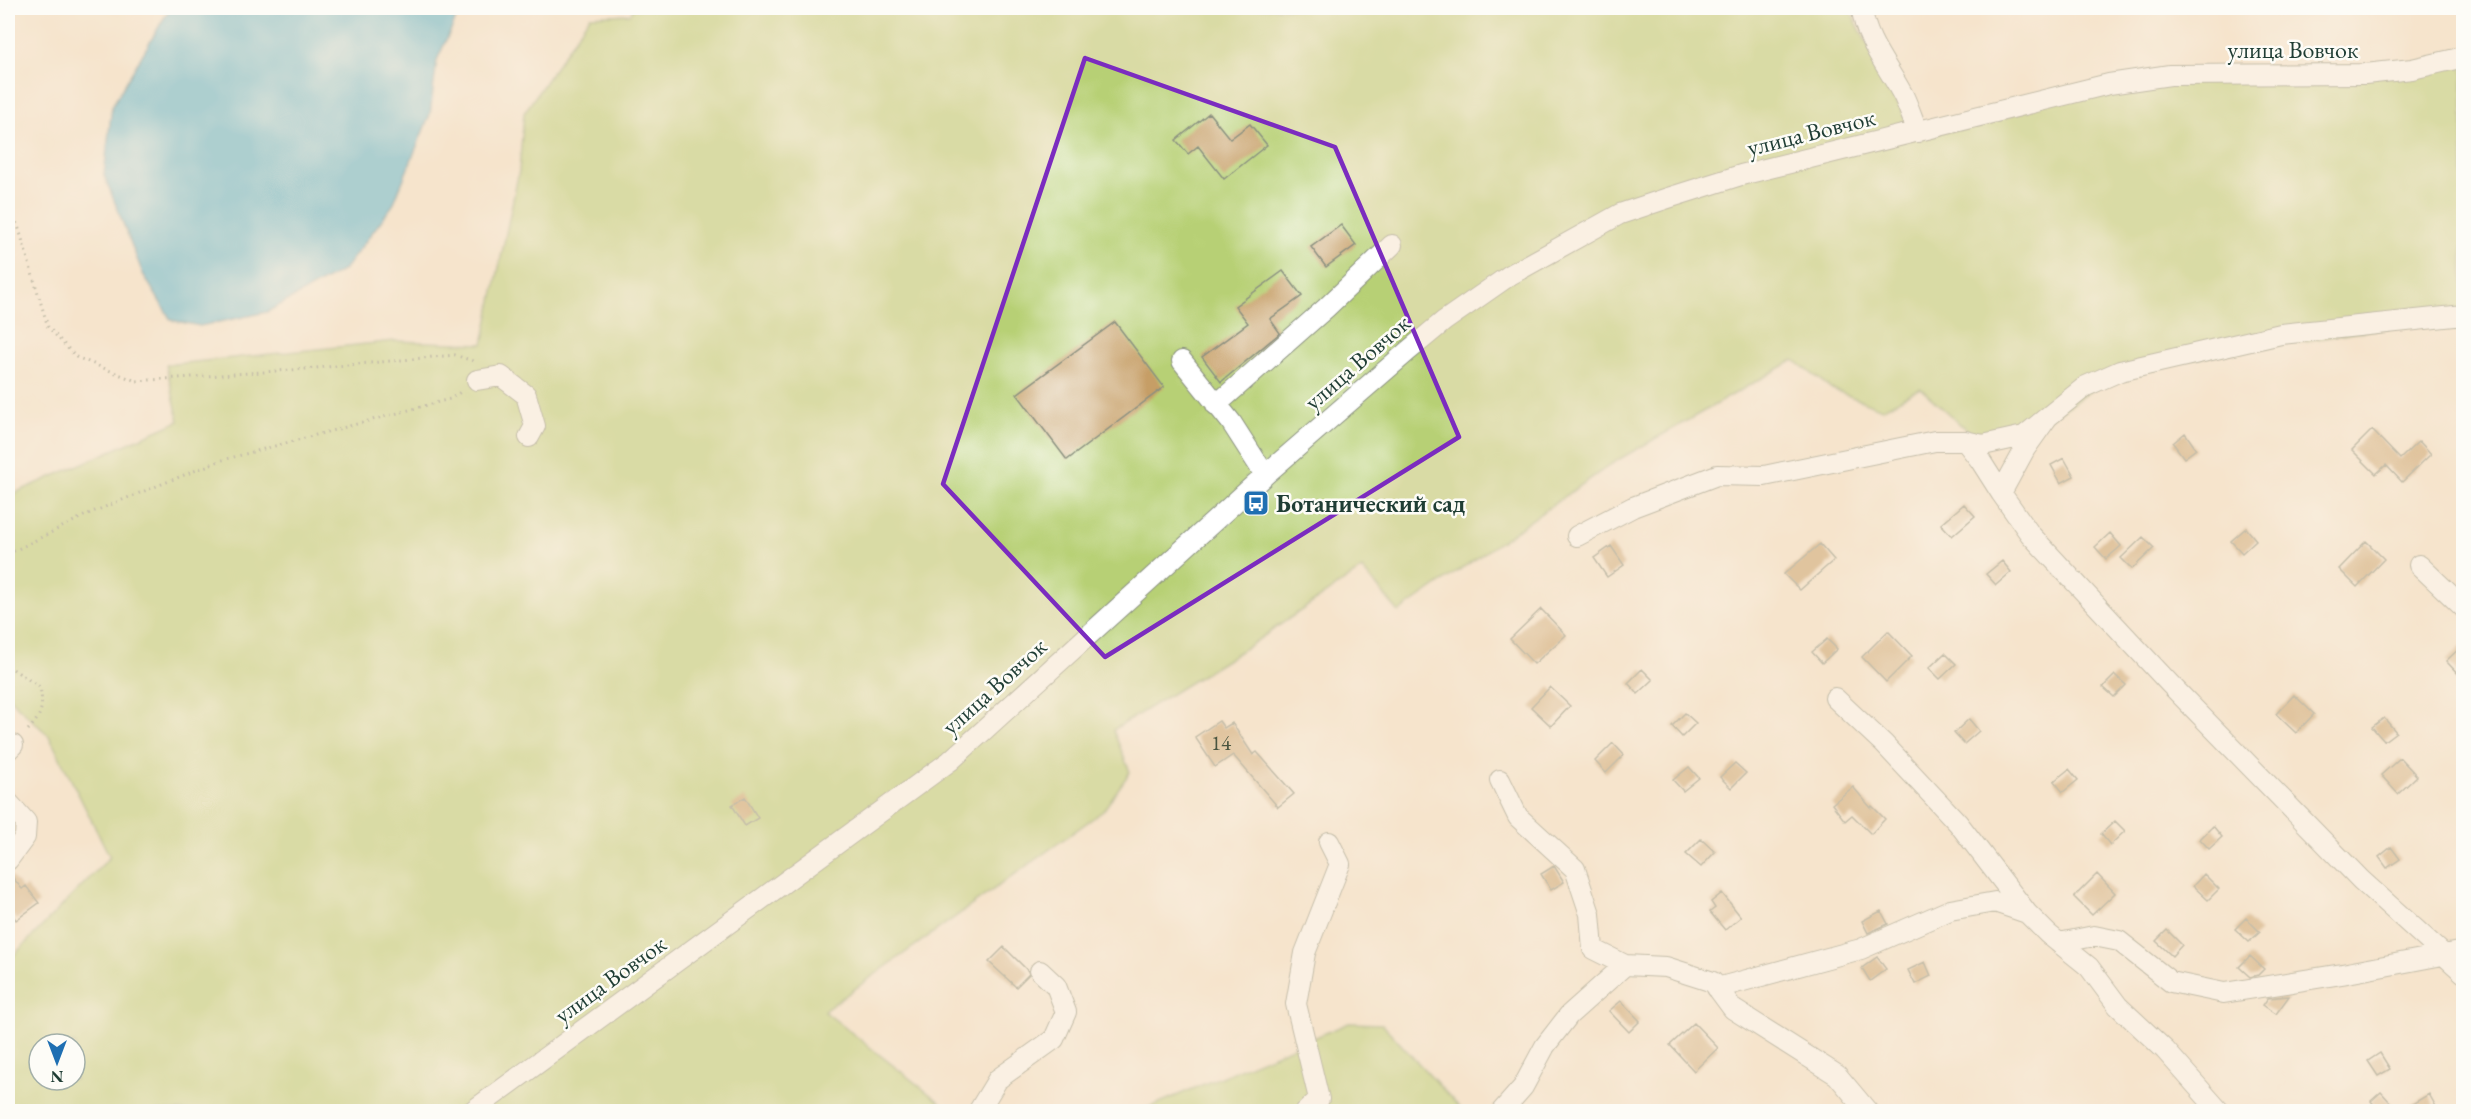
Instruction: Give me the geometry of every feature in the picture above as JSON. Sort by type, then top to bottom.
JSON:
[{"type":"street","points":[[1862,8],[1869,33],[1904,97],[1918,132]]},
{"type":"street","name":"улица Вовчок","points":[[471,1112],[950,761],[1266,475],[1444,321],[1510,275],[1587,231],[1620,214],[1741,176],[2109,84],[2142,78],[2199,75],[2365,74],[2412,69],[2463,57]]},
{"type":"street","points":[[1216,405],[1326,308],[1392,245]]},
{"type":"street","points":[[1577,536],[1633,507],[1717,475],[1764,476],[1935,441],[1965,441],[1983,446],[2024,436],[2086,386],[2120,371],[2281,333],[2463,315]]},
{"type":"street","points":[[1182,361],[1231,422],[1266,475]]},
{"type":"street","points":[[477,380],[501,376],[526,395],[535,426],[529,437]]},
{"type":"street","points":[[2001,493],[2047,418]]},
{"type":"street","points":[[1965,441],[2030,534],[2169,683],[2361,880],[2463,973]]},
{"type":"street","points":[[2419,565],[2463,608]]},
{"type":"street","points":[[1835,698],[1884,744],[1958,823],[2027,914],[2089,967],[2118,1006],[2164,1050],[2220,1112]]},
{"type":"street","points":[[1500,780],[1518,817],[1575,869],[1590,914],[1593,949],[1625,964],[1666,967],[1713,982],[1733,1009],[1837,1075],[1868,1112]]},
{"type":"street","points":[[8,802],[26,822],[25,837],[8,860]]},
{"type":"street","points":[[1305,1112],[1319,1099],[1296,1004],[1305,953],[1340,864],[1329,842]]},
{"type":"street","points":[[1717,988],[1861,949],[1950,910],[1995,902],[2027,914]]},
{"type":"street","points":[[2060,943],[2094,936],[2119,941],[2172,982],[2224,993],[2463,951]]},
{"type":"street","points":[[1501,1112],[1523,1087],[1545,1046],[1569,1015],[1625,964]]},
{"type":"street","points":[[978,1112],[998,1079],[1053,1039],[1066,1012],[1056,986],[1040,971]]},
{"type":"path","points":[[8,200],[48,327],[76,357],[136,381],[455,355],[475,362],[477,380],[450,399],[219,461],[90,513],[8,554]]},
{"type":"path","points":[[8,666],[39,687],[43,704],[38,720],[10,747]]},
{"type":"highlighted area","points":[[1085,58],[1335,147],[1459,437],[1105,657],[943,484]]},
{"type":"green space","points":[[634,8],[1849,8],[1913,133],[2109,84],[2322,76],[2463,57],[2463,315],[2120,371],[2024,436],[1983,445],[1920,388],[1882,409],[1832,389],[1794,360],[1616,461],[1399,612],[1362,569],[1249,646],[1113,730],[1130,772],[1103,811],[824,1011],[951,1111],[8,1111],[8,961],[110,857],[49,736],[8,697],[8,496],[179,421],[166,365],[395,341],[483,344],[519,171],[524,113],[590,16],[630,14]]},
{"type":"green space","points":[[1349,1023],[1382,1024],[1463,1111],[1138,1112]]},
{"type":"water","points":[[170,8],[461,8],[437,60],[430,114],[393,205],[344,270],[267,312],[200,326],[171,320],[143,274],[104,175],[112,106]]},
{"type":"building","points":[[1209,113],[1230,139],[1250,124],[1267,145],[1224,179],[1198,146],[1188,154],[1176,140]]},
{"type":"building","points":[[1341,225],[1356,245],[1326,267],[1311,247]]},
{"type":"building","points":[[1283,271],[1302,296],[1270,319],[1280,333],[1221,382],[1202,357],[1248,323],[1235,306]]},
{"type":"building","points":[[1115,322],[1164,387],[1067,460],[1017,394]]},
{"type":"building","points":[[2372,430],[2400,459],[2419,441],[2431,454],[2402,482],[2386,465],[2376,474],[2352,450]]},
{"type":"building","points":[[2185,433],[2196,449],[2184,458],[2173,443]]},
{"type":"building","points":[[2064,458],[2074,476],[2061,483],[2051,465]]},
{"type":"building","points":[[1964,504],[1975,516],[1952,536],[1941,524]]},
{"type":"building","points":[[2246,528],[2256,540],[2242,553],[2231,541]]},
{"type":"building","points":[[2110,533],[2121,546],[2106,559],[2095,547]]},
{"type":"building","points":[[2143,537],[2154,548],[2132,569],[2121,558]]},
{"type":"building","points":[[2366,541],[2384,559],[2357,587],[2339,569]]},
{"type":"building","points":[[1820,544],[1834,560],[1800,590],[1784,574]]},
{"type":"building","points":[[1611,546],[1624,565],[1607,577],[1594,558]]},
{"type":"building","points":[[2002,561],[2011,572],[1996,585],[1986,574]]},
{"type":"building","points":[[1541,609],[1566,635],[1534,664],[1510,639]]},
{"type":"building","points":[[1888,631],[1912,656],[1886,682],[1862,657]]},
{"type":"building","points":[[1827,639],[1837,649],[1822,663],[1812,652]]},
{"type":"building","points":[[2463,645],[2463,679],[2446,661]]},
{"type":"building","points":[[1945,653],[1956,664],[1940,679],[1929,668]]},
{"type":"building","points":[[1642,669],[1653,680],[1638,694],[1628,683]]},
{"type":"building","points":[[2115,675],[2126,685],[2114,697],[2103,687]]},
{"type":"building","points":[[1550,687],[1570,706],[1551,726],[1531,707]]},
{"type":"building","points":[[2294,695],[2314,714],[2296,733],[2276,714]]},
{"type":"building","points":[[1685,713],[1696,723],[1682,737],[1672,726]]},
{"type":"building","points":[[2384,718],[2396,732],[2384,741],[2372,727]]},
{"type":"building","points":[[1969,719],[1979,731],[1964,744],[1954,733]]},
{"type":"building","points":[[1219,721],[1224,728],[1232,723],[1253,755],[1257,752],[1294,794],[1278,807],[1233,755],[1215,767],[1195,737]]},
{"type":"building","points":[[1613,743],[1624,755],[1606,773],[1595,761]]},
{"type":"building","points":[[2400,758],[2417,776],[2398,794],[2381,775]]},
{"type":"building","points":[[1735,763],[1746,773],[1731,788],[1720,777]]},
{"type":"building","points":[[1689,767],[1699,778],[1683,791],[1673,780]]},
{"type":"building","points":[[2069,769],[2078,780],[2063,792],[2054,781]]},
{"type":"building","points":[[1853,787],[1871,808],[1872,806],[1885,819],[1871,834],[1852,815],[1845,821],[1832,804]]},
{"type":"building","points":[[745,797],[758,818],[745,826],[732,805]]},
{"type":"building","points":[[2115,821],[2125,831],[2110,845],[2101,834]]},
{"type":"building","points":[[2213,826],[2222,837],[2209,849],[2200,839]]},
{"type":"building","points":[[1701,839],[1715,852],[1701,867],[1686,854]]},
{"type":"building","points":[[2391,847],[2400,859],[2387,868],[2379,857]]},
{"type":"building","points":[[1554,866],[1564,882],[1551,890],[1541,874]]},
{"type":"building","points":[[8,872],[22,889],[26,886],[39,903],[16,920],[8,909]]},
{"type":"building","points":[[2097,874],[2115,893],[2092,915],[2074,897]]},
{"type":"building","points":[[2204,874],[2219,889],[2208,900],[2193,886]]},
{"type":"building","points":[[1722,893],[1741,917],[1725,930],[1710,912],[1715,908],[1711,902]]},
{"type":"building","points":[[1881,911],[1888,924],[1868,933],[1862,921]]},
{"type":"building","points":[[2246,918],[2260,932],[2249,942],[2235,929]]},
{"type":"building","points":[[2167,930],[2182,945],[2172,956],[2156,941]]},
{"type":"building","points":[[1004,947],[1029,974],[1016,987],[989,962]]},
{"type":"building","points":[[2250,956],[2264,969],[2258,975],[2250,977],[2239,967]]},
{"type":"building","points":[[1877,957],[1886,969],[1870,981],[1862,968]]},
{"type":"building","points":[[1925,962],[1931,976],[1915,984],[1908,970]]},
{"type":"building","points":[[2289,996],[2276,1014],[2263,1005],[2268,998]]},
{"type":"building","points":[[1621,1001],[1640,1021],[1629,1032],[1609,1011]]},
{"type":"building","points":[[1694,1023],[1718,1048],[1694,1071],[1670,1045]]},
{"type":"building","points":[[2380,1053],[2390,1069],[2378,1076],[2368,1061]]},
{"type":"building","points":[[2381,1092],[2399,1112],[2380,1112],[2371,1101]]},
{"type":"building","points":[[2429,1094],[2439,1112],[2399,1112]]},
{"type":"place","name":"Ботанический сад","points":[[1256,503]]}]
